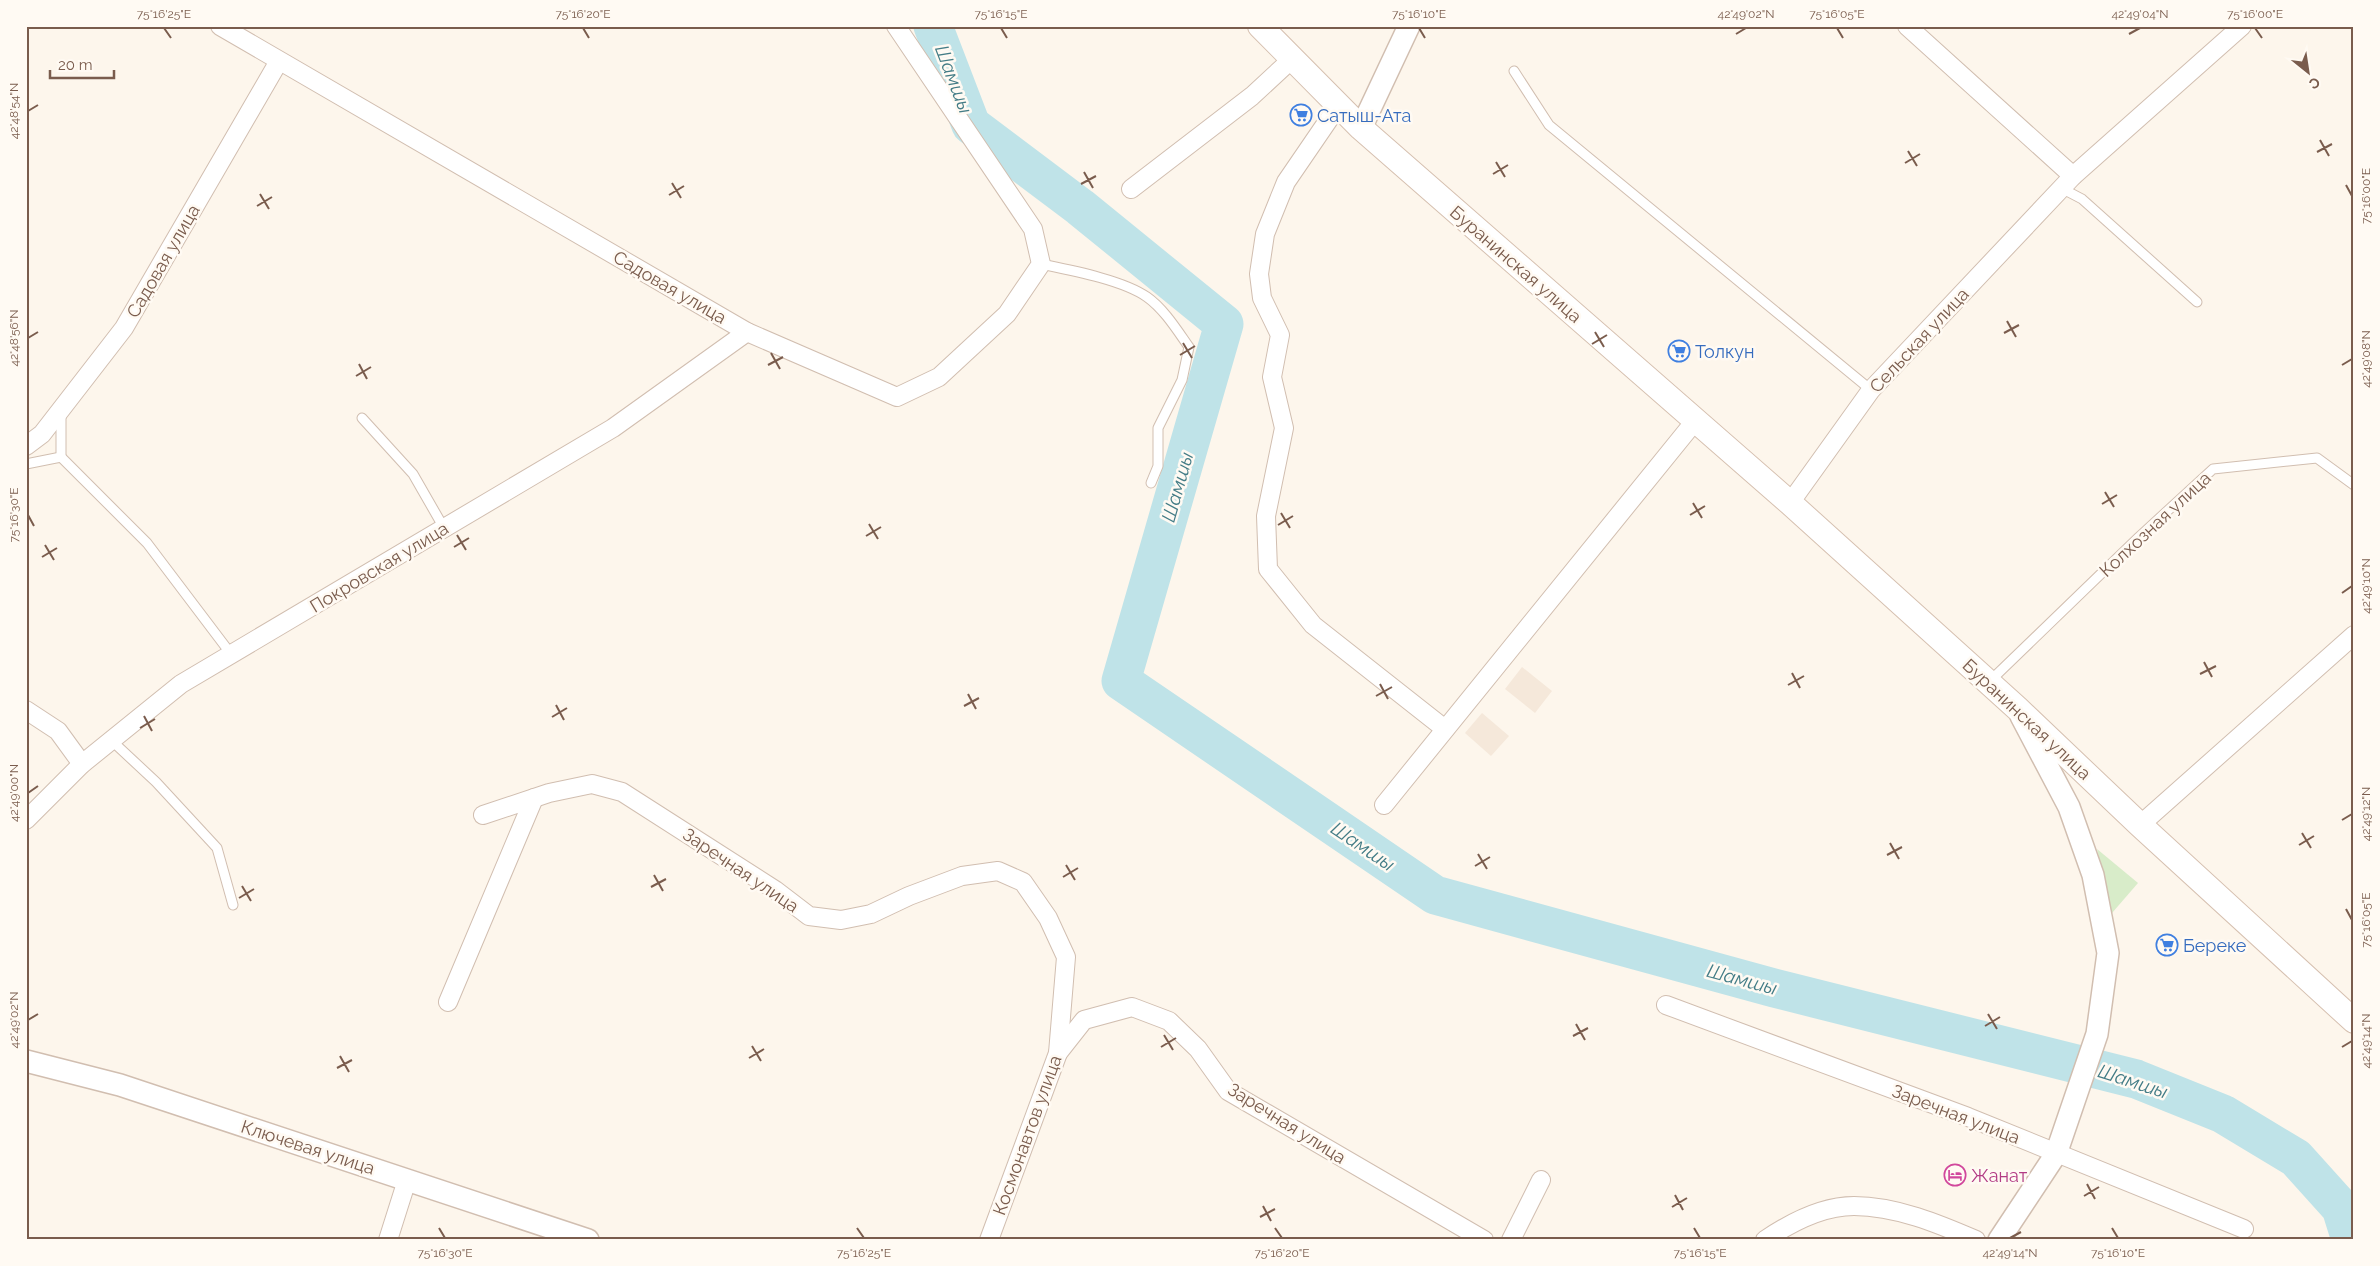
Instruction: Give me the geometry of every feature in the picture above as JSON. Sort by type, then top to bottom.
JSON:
[{"type":"main road","name":"Буранинская улица","points":[[1260,26],[1361,128],[1790,503],[2018,709],[2140,825],[2354,1021]]},
{"type":"street","name":"Садовая улица","points":[[220,26],[747,332],[897,397],[939,377],[1007,314],[1041,264]]},
{"type":"street","points":[[896,26],[1033,229],[1041,264]]},
{"type":"street","points":[[1361,128],[1409,26]]},
{"type":"street","points":[[1907,26],[2073,176]]},
{"type":"street","name":"Сельская улица","points":[[1790,503],[1871,390],[2061,188],[2242,26]]},
{"type":"street","points":[[1131,190],[1252,96],[1292,59]]},
{"type":"street","name":"Садовая улица","points":[[26,446],[42,434],[124,328],[279,60]]},
{"type":"street","points":[[1338,106],[1286,182],[1265,234],[1259,274],[1262,298],[1280,335],[1272,377],[1284,428],[1266,516],[1268,569],[1312,625],[1445,729]]},
{"type":"street","name":"Покровская улица","points":[[26,820],[82,764],[181,684],[613,428],[747,332]]},
{"type":"street","points":[[1384,805],[1695,421]]},
{"type":"street","points":[[2140,825],[2354,635]]},
{"type":"street","points":[[1999,1240],[2056,1154],[2097,1034],[2108,953],[2093,875],[2069,808],[2018,709]]},
{"type":"street","points":[[26,710],[58,731],[82,764]]},
{"type":"street","name":"Заречная улица","points":[[483,815],[534,798],[592,784],[622,792],[775,890],[809,916],[841,920],[871,914],[910,896],[962,876],[998,871],[1023,882],[1048,918],[1066,957],[1059,1030]]},
{"type":"street","points":[[448,1002],[534,798]]},
{"type":"street","name":"Заречная улица","points":[[1666,1005],[1968,1117],[2244,1229]]},
{"type":"street","name":"Заречная улица","points":[[1058,1053],[1084,1020],[1132,1007],[1170,1021],[1198,1049],[1228,1091],[1484,1240]]},
{"type":"street","name":"Космонавтов улица","points":[[990,1240],[1058,1053],[1059,1030]]},
{"type":"street","name":"Ключевая улица","points":[[26,1061],[120,1084],[588,1240]]},
{"type":"street","points":[[388,1240],[407,1180]]},
{"type":"street","points":[[1511,1240],[1540,1180]]},
{"type":"street","points":[[1765,1240],[1786,1226],[1813,1214],[1853,1206],[1935,1222],[1976,1240]]},
{"type":"lane","points":[[1514,71],[1549,125],[1871,390]]},
{"type":"lane","points":[[2061,188],[2082,200],[2197,302]]},
{"type":"lane","points":[[1041,264],[1117,284],[1147,297],[1170,321],[1189,347],[1182,380],[1158,428],[1158,466],[1151,483]]},
{"type":"lane","points":[[61,411],[61,457],[147,543],[231,654]]},
{"type":"lane","points":[[362,418],[413,474],[444,528]]},
{"type":"lane","points":[[26,464],[61,457]]},
{"type":"lane","name":"Колхозная улица","points":[[1988,682],[2213,469],[2317,458],[2354,485]]},
{"type":"lane","points":[[111,740],[156,782],[217,848],[232,905]]},
{"type":"shaded area","points":[[1522,667],[1552,691],[1535,713],[1505,689]]},
{"type":"shaded area","points":[[1482,713],[1509,736],[1491,756],[1465,733]]},
{"type":"green space","points":[[2097,849],[2138,883],[2112,913]]},
{"type":"waterway","name":"Шамшы","points":[[933,26],[971,125],[1080,207],[1224,324],[1121,681],[1435,895],[1774,988],[2136,1079],[2223,1114],[2296,1158],[2341,1208],[2351,1240]]},
{"type":"place","name":"Сатыш-Ата","points":[[1301,115]]},
{"type":"place","name":"Толкун","points":[[1679,351]]},
{"type":"place","name":"Береке","points":[[2167,945]]},
{"type":"place","name":"Жанат","points":[[1955,1175]]}]
